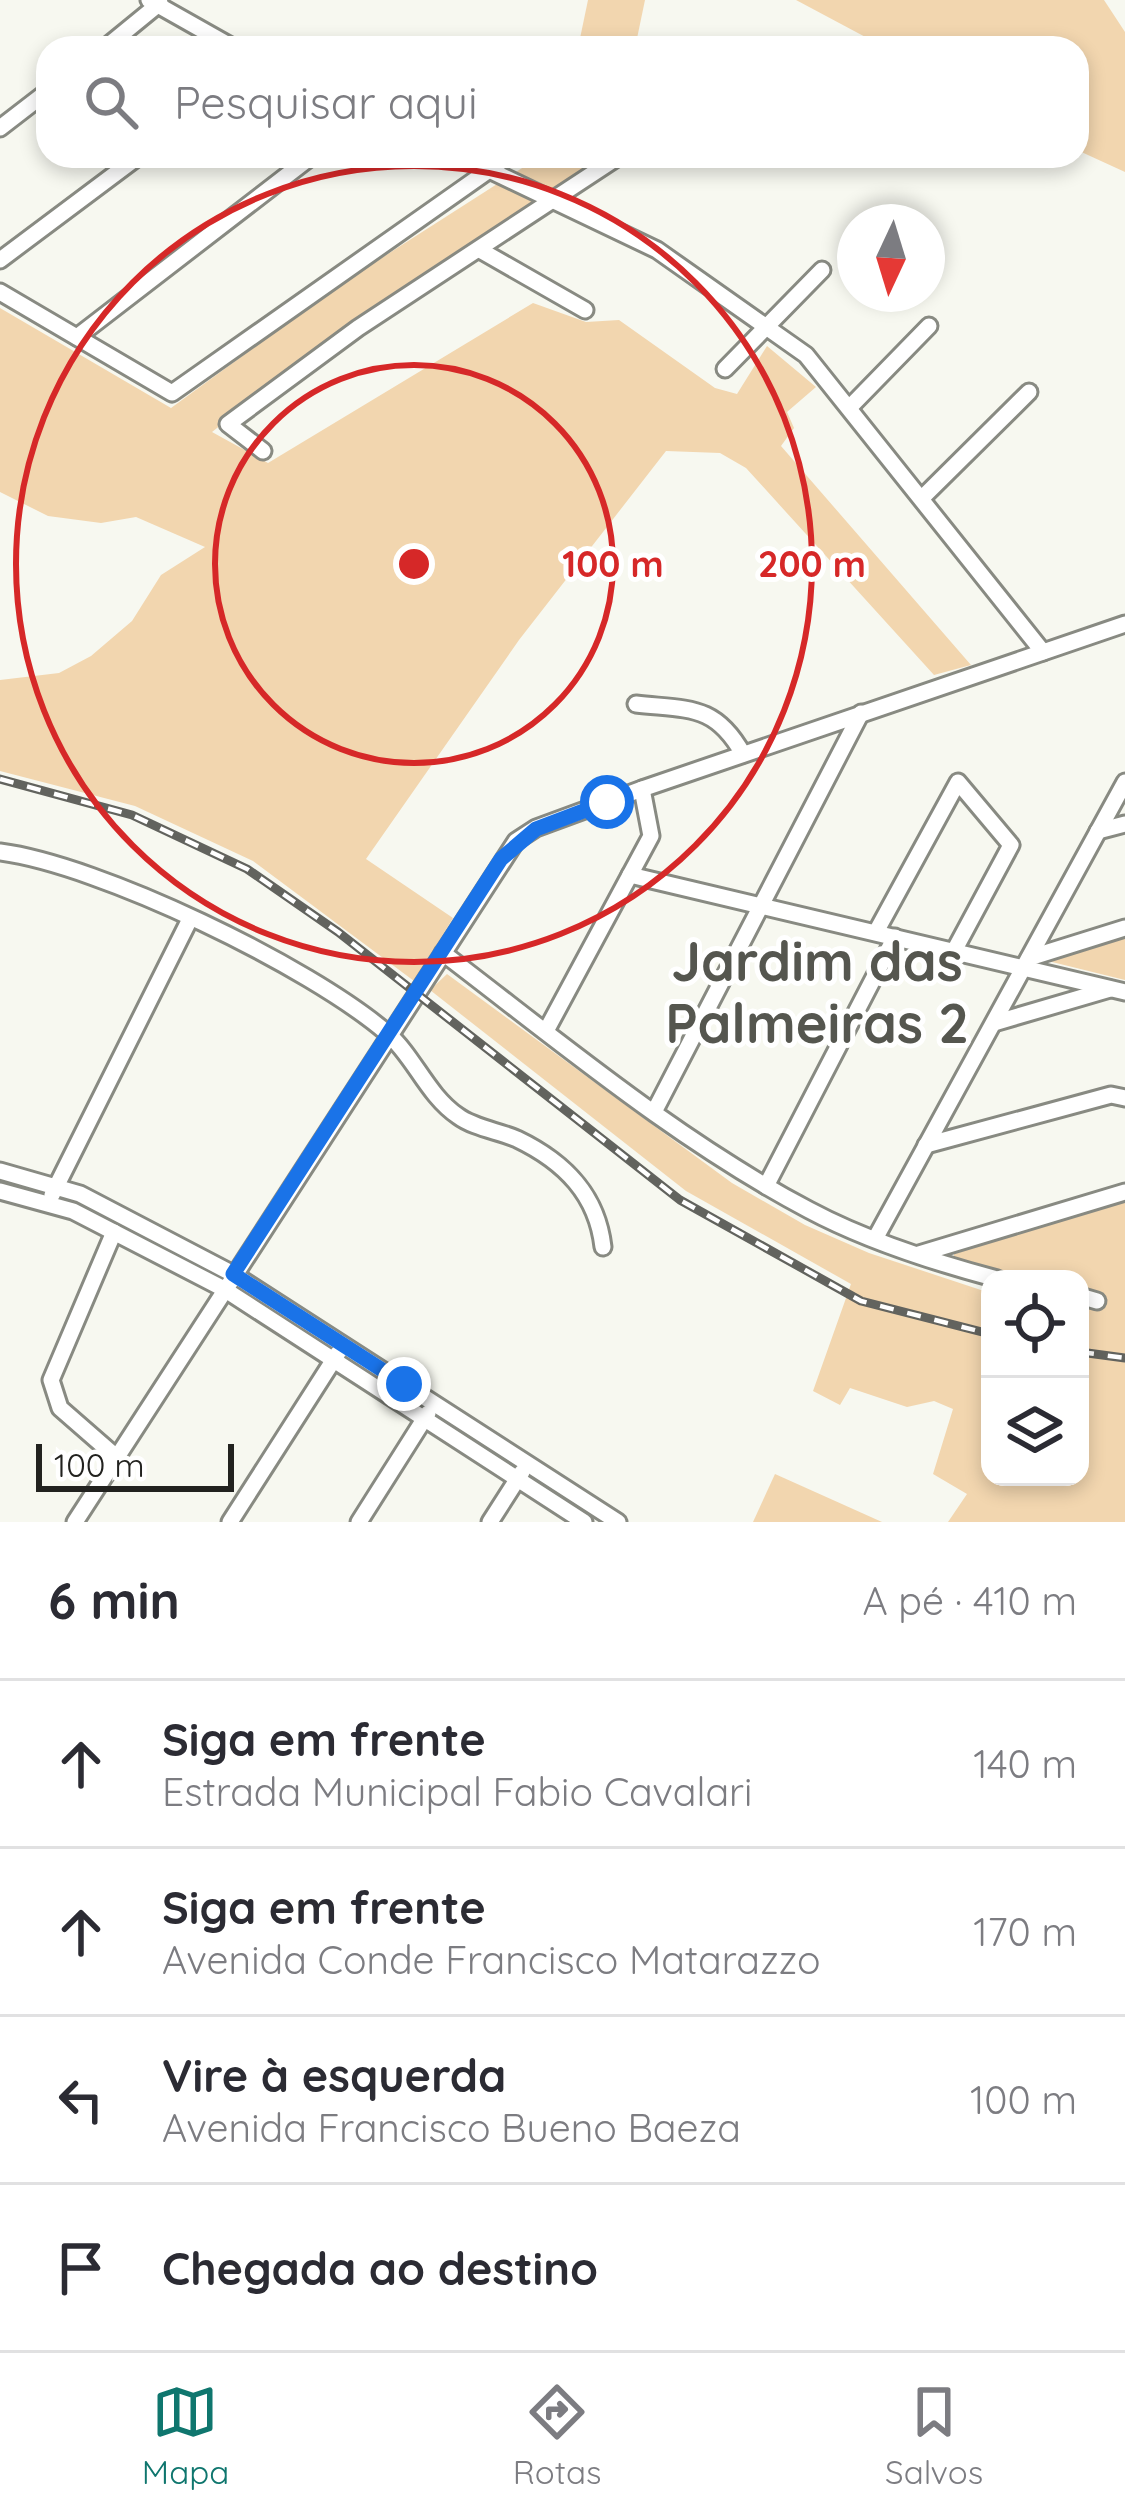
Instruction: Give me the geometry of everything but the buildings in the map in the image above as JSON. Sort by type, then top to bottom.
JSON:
[{"type":"street","points":[[118,36],[156,2],[214,36]]},
{"type":"street","points":[[0,128],[36,100]]},
{"type":"street","points":[[0,260],[123,168]]},
{"type":"street","points":[[77,338],[297,168]]},
{"type":"street","points":[[484,168],[657,250],[806,356],[1043,652]]},
{"type":"street","points":[[0,292],[172,393],[491,168]]},
{"type":"street","points":[[263,451],[228,424],[358,328],[602,168]]},
{"type":"street","points":[[481,250],[585,310]]},
{"type":"street","points":[[724,369],[822,270]]},
{"type":"street","points":[[850,407],[928,326]]},
{"type":"street","points":[[922,498],[1030,392]]},
{"type":"street","points":[[75,1522],[516,842],[642,789],[1125,624]]},
{"type":"street","points":[[636,704],[706,712],[728,726],[743,754]]},
{"type":"street","points":[[655,1110],[861,713]]},
{"type":"street","points":[[876,932],[958,782],[1010,845],[954,951]]},
{"type":"street","points":[[875,1239],[1125,782]]},
{"type":"street","points":[[546,1031],[651,836],[642,789]]},
{"type":"street","points":[[1099,831],[1125,824]]},
{"type":"street","points":[[0,852],[34,856],[107,880],[286,968],[388,1034],[460,1118],[520,1140],[587,1191],[599,1215],[603,1247]]},
{"type":"street","points":[[630,874],[954,951],[1026,963],[1119,990]]},
{"type":"street","points":[[48,1204],[190,919]]},
{"type":"street","points":[[1026,963],[1125,928]]},
{"type":"street","points":[[766,1186],[896,937]]},
{"type":"street","points":[[443,952],[766,1186],[875,1239],[981,1274]]},
{"type":"street","points":[[994,1023],[1119,990]]},
{"type":"street","points":[[926,1145],[1111,1095],[1125,1098]]},
{"type":"street","points":[[0,1211],[6,1173],[80,1194],[343,1345],[618,1522]]},
{"type":"street","points":[[3,1191],[48,1204],[228,1281],[333,1360],[584,1522]]},
{"type":"street","points":[[916,1255],[1125,1192]]},
{"type":"street","points":[[115,1232],[52,1372],[51,1388],[60,1408],[115,1456]]},
{"type":"street","points":[[230,1522],[343,1345]]},
{"type":"street","points":[[359,1522],[434,1404]]},
{"type":"street","points":[[490,1522],[527,1464]]},
{"type":"shaded area","points":[[588,0],[645,0],[638,36],[580,36]]},
{"type":"shaded area","points":[[796,0],[1104,0],[1125,32],[1125,172],[1089,156],[1089,36],[864,36]]},
{"type":"shaded area","points":[[522,168],[589,168],[317,349],[212,432],[268,463],[533,303],[586,322],[619,320],[715,388],[737,394],[767,346],[816,387],[787,412],[794,428],[781,446],[971,665],[934,675],[746,468],[720,453],[666,451],[519,640],[366,859],[453,918],[414,981],[253,861],[135,806],[0,771],[0,680],[59,673],[91,656],[132,621],[161,575],[205,547],[136,517],[101,523],[48,516],[0,492],[0,308],[171,408],[344,282]]},
{"type":"shaded area","points":[[1125,937],[1125,980],[1048,961]]},
{"type":"shaded area","points":[[447,974],[732,1183],[805,1225],[869,1253],[981,1290],[981,1486],[1089,1486],[1089,1308],[1097,1308],[1089,1300],[1089,1270],[987,1270],[954,1260],[954,1254],[1125,1199],[1125,1522],[948,1522],[967,1494],[933,1474],[953,1409],[934,1401],[907,1407],[850,1388],[840,1405],[813,1391],[851,1284],[686,1191],[430,990]]},
{"type":"shaded area","points":[[775,1474],[882,1522],[753,1522]]},
{"type":"railway","points":[[0,779],[132,815],[247,869],[338,932],[680,1200],[861,1301],[981,1332]]},
{"type":"railway","points":[[1089,1353],[1125,1358]]},
{"type":"district","name":"Jardim das Palmeiras 2","points":[[817,993]]},
{"type":"route","points":[[404,1384],[233,1274],[501,859],[536,829],[607,802]]}]
